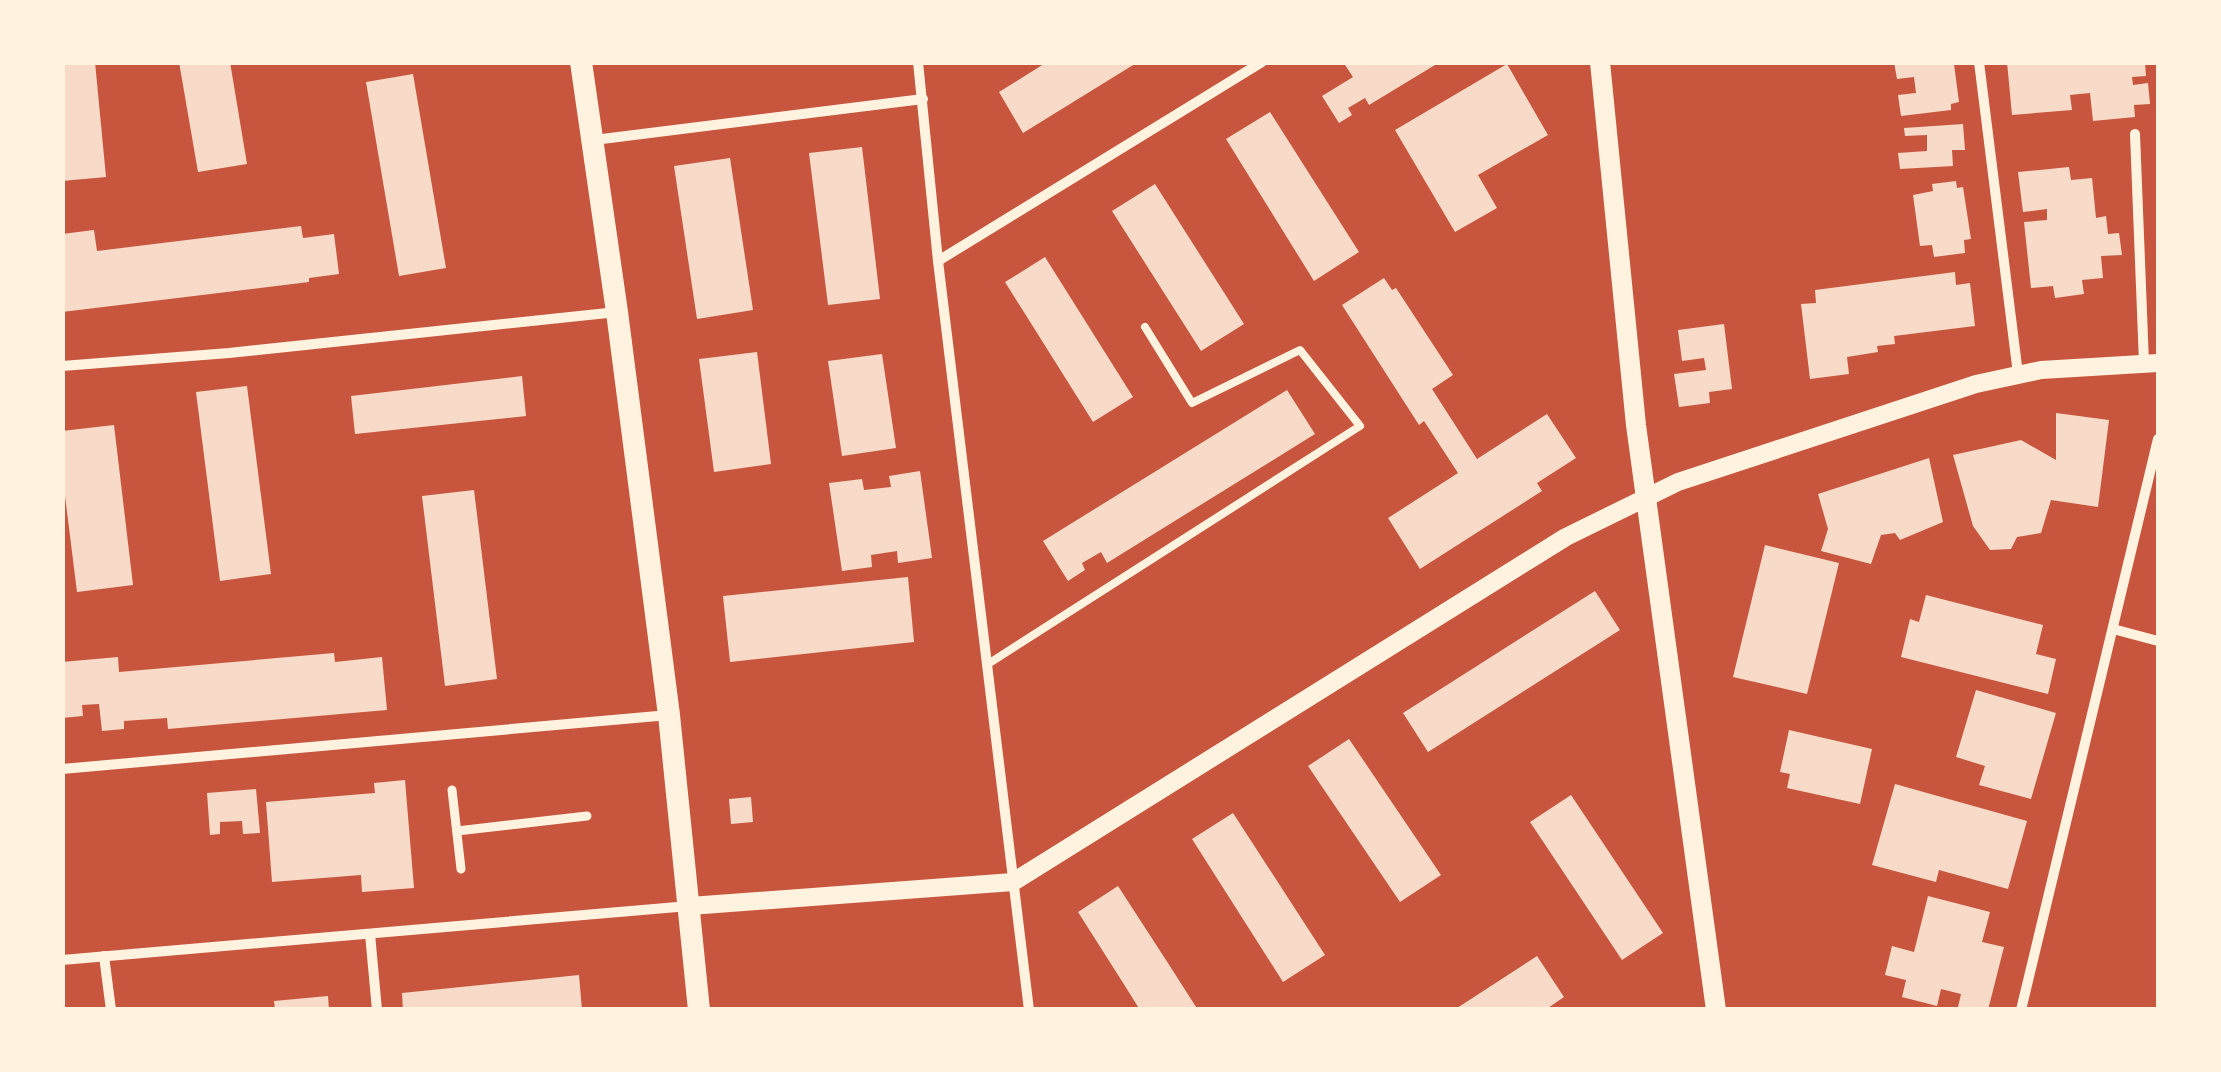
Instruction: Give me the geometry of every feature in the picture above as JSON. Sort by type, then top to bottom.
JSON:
[{"type":"main road","points":[[580,62],[669,715],[699,1010]]},
{"type":"main road","points":[[1600,62],[1645,496],[1716,1010]]},
{"type":"street","points":[[918,62],[938,261],[1029,1010]]},
{"type":"street","points":[[938,261],[1262,62]]},
{"type":"street","points":[[1980,62],[2018,374]]},
{"type":"street","points":[[593,140],[924,99]]},
{"type":"street","points":[[62,960],[1014,882],[1566,537],[1645,496],[1890,411],[2018,374],[2155,362],[2135,134]]},
{"type":"street","points":[[62,366],[230,353],[617,312]]},
{"type":"street","points":[[2021,1010],[2158,439]]},
{"type":"street","points":[[2113,629],[2158,641]]},
{"type":"street","points":[[62,770],[669,715]]},
{"type":"street","points":[[452,790],[462,870]]},
{"type":"street","points":[[457,831],[587,816]]},
{"type":"street","points":[[370,934],[377,1010]]},
{"type":"street","points":[[104,956],[110,1010]]},
{"type":"lane","points":[[988,664],[1360,426],[1300,350],[1192,403],[1145,327]]},
{"type":"building","points":[[62,62],[95,62],[106,177],[62,181]]},
{"type":"building","points":[[179,62],[230,62],[247,164],[198,172]]},
{"type":"building","points":[[1047,62],[1138,62],[1023,133],[999,92]]},
{"type":"building","points":[[1343,62],[1440,62],[1369,105],[1365,98],[1348,108],[1352,115],[1339,123],[1322,96],[1353,77]]},
{"type":"building","points":[[1894,62],[1954,64],[1959,102],[1951,104],[1951,110],[1901,116],[1898,95],[1916,93],[1914,77],[1897,79]]},
{"type":"building","points":[[2007,62],[2145,62],[2146,76],[2132,77],[2133,85],[2148,83],[2150,104],[2134,105],[2135,117],[2093,121],[2090,93],[2070,95],[2072,110],[2012,115]]},
{"type":"building","points":[[1507,64],[1548,135],[1478,175],[1497,208],[1455,232],[1395,130]]},
{"type":"building","points":[[413,74],[446,268],[399,276],[366,82]]},
{"type":"building","points":[[1270,112],[1359,252],[1314,281],[1226,139]]},
{"type":"building","points":[[1963,124],[1965,150],[1952,150],[1953,166],[1900,169],[1898,153],[1927,151],[1927,135],[1905,136],[1904,128]]},
{"type":"building","points":[[862,147],[880,299],[828,305],[809,153]]},
{"type":"building","points":[[730,158],[753,310],[697,319],[674,166]]},
{"type":"building","points":[[2069,167],[2071,180],[2092,178],[2096,218],[2106,216],[2108,234],[2119,233],[2122,255],[2101,256],[2103,278],[2082,280],[2084,294],[2055,298],[2053,286],[2031,288],[2024,222],[2047,220],[2047,209],[2023,212],[2018,172]]},
{"type":"building","points":[[1956,181],[1957,188],[1963,187],[1971,239],[1964,240],[1965,253],[1934,257],[1932,245],[1920,246],[1913,195],[1933,191],[1932,184]]},
{"type":"building","points":[[1155,184],[1244,324],[1201,351],[1112,211]]},
{"type":"building","points":[[301,226],[303,238],[334,234],[339,274],[309,278],[309,282],[62,312],[62,234],[94,230],[97,251]]},
{"type":"building","points":[[1045,257],[1133,397],[1093,422],[1005,282]]},
{"type":"building","points":[[1955,272],[1956,285],[1970,283],[1975,326],[1894,336],[1895,344],[1877,346],[1878,352],[1847,357],[1849,374],[1810,379],[1801,304],[1816,303],[1815,290]]},
{"type":"building","points":[[1384,278],[1392,290],[1396,288],[1453,375],[1432,389],[1477,459],[1547,414],[1576,458],[1537,483],[1542,491],[1420,569],[1388,518],[1458,473],[1424,421],[1419,425],[1342,305]]},
{"type":"building","points":[[1724,324],[1732,389],[1709,392],[1710,403],[1679,407],[1674,374],[1706,370],[1704,358],[1682,361],[1678,330]]},
{"type":"building","points":[[757,352],[771,464],[714,472],[699,359]]},
{"type":"building","points":[[882,354],[896,448],[842,456],[828,361]]},
{"type":"building","points":[[522,376],[526,416],[355,434],[351,396]]},
{"type":"building","points":[[247,386],[271,574],[220,581],[196,392]]},
{"type":"building","points":[[1287,390],[1315,434],[1107,563],[1101,552],[1082,563],[1085,570],[1068,581],[1043,541]]},
{"type":"building","points":[[2056,413],[2109,420],[2098,507],[2051,500],[2041,533],[2017,537],[2011,549],[1990,550],[1973,526],[1953,455],[2021,440],[2056,460]]},
{"type":"building","points":[[114,425],[133,585],[77,592],[62,472],[62,431]]},
{"type":"building","points":[[1929,458],[1943,522],[1900,540],[1895,533],[1881,535],[1871,564],[1821,551],[1828,529],[1818,494]]},
{"type":"building","points":[[920,471],[932,558],[898,563],[897,551],[871,555],[872,567],[842,571],[829,483],[862,479],[864,490],[891,487],[889,476]]},
{"type":"building","points":[[474,490],[497,679],[445,686],[422,496]]},
{"type":"building","points":[[1765,545],[1839,563],[1807,694],[1733,677]]},
{"type":"building","points":[[908,577],[914,642],[730,662],[723,596]]},
{"type":"building","points":[[1595,591],[1620,630],[1428,752],[1403,713]]},
{"type":"building","points":[[1926,595],[2043,625],[2036,654],[2056,659],[2048,694],[1901,657],[1910,619],[1919,622]]},
{"type":"building","points":[[334,653],[335,662],[382,657],[387,710],[168,729],[167,718],[124,721],[124,729],[102,731],[99,704],[82,705],[83,716],[62,718],[62,662],[118,657],[119,672]]},
{"type":"building","points":[[1976,690],[2056,713],[2031,799],[1979,785],[1985,766],[1956,757]]},
{"type":"building","points":[[1789,730],[1872,749],[1860,804],[1787,788],[1790,774],[1780,772]]},
{"type":"building","points":[[1349,739],[1441,875],[1400,902],[1308,766]]},
{"type":"building","points":[[405,780],[414,888],[362,892],[361,875],[272,882],[266,802],[375,793],[374,783]]},
{"type":"building","points":[[1895,784],[2027,821],[2008,889],[1939,870],[1936,882],[1872,865]]},
{"type":"building","points":[[256,789],[260,833],[243,834],[242,821],[220,822],[220,834],[210,835],[207,793]]},
{"type":"building","points":[[1571,795],[1663,933],[1622,960],[1530,822]]},
{"type":"building","points":[[751,797],[753,822],[731,824],[729,799]]},
{"type":"building","points":[[1233,813],[1325,955],[1283,982],[1192,839]]},
{"type":"building","points":[[1118,886],[1198,1010],[1140,1010],[1078,912]]},
{"type":"building","points":[[1928,896],[1990,912],[1982,942],[2004,947],[1988,1010],[1958,1007],[1961,994],[1941,989],[1937,1006],[1902,997],[1906,980],[1885,975],[1892,946],[1914,952]]},
{"type":"building","points":[[1537,956],[1564,997],[1545,1010],[1454,1010]]},
{"type":"building","points":[[579,975],[582,1010],[403,1010],[402,993]]},
{"type":"building","points":[[328,996],[329,1010],[275,1010],[274,1001]]}]
